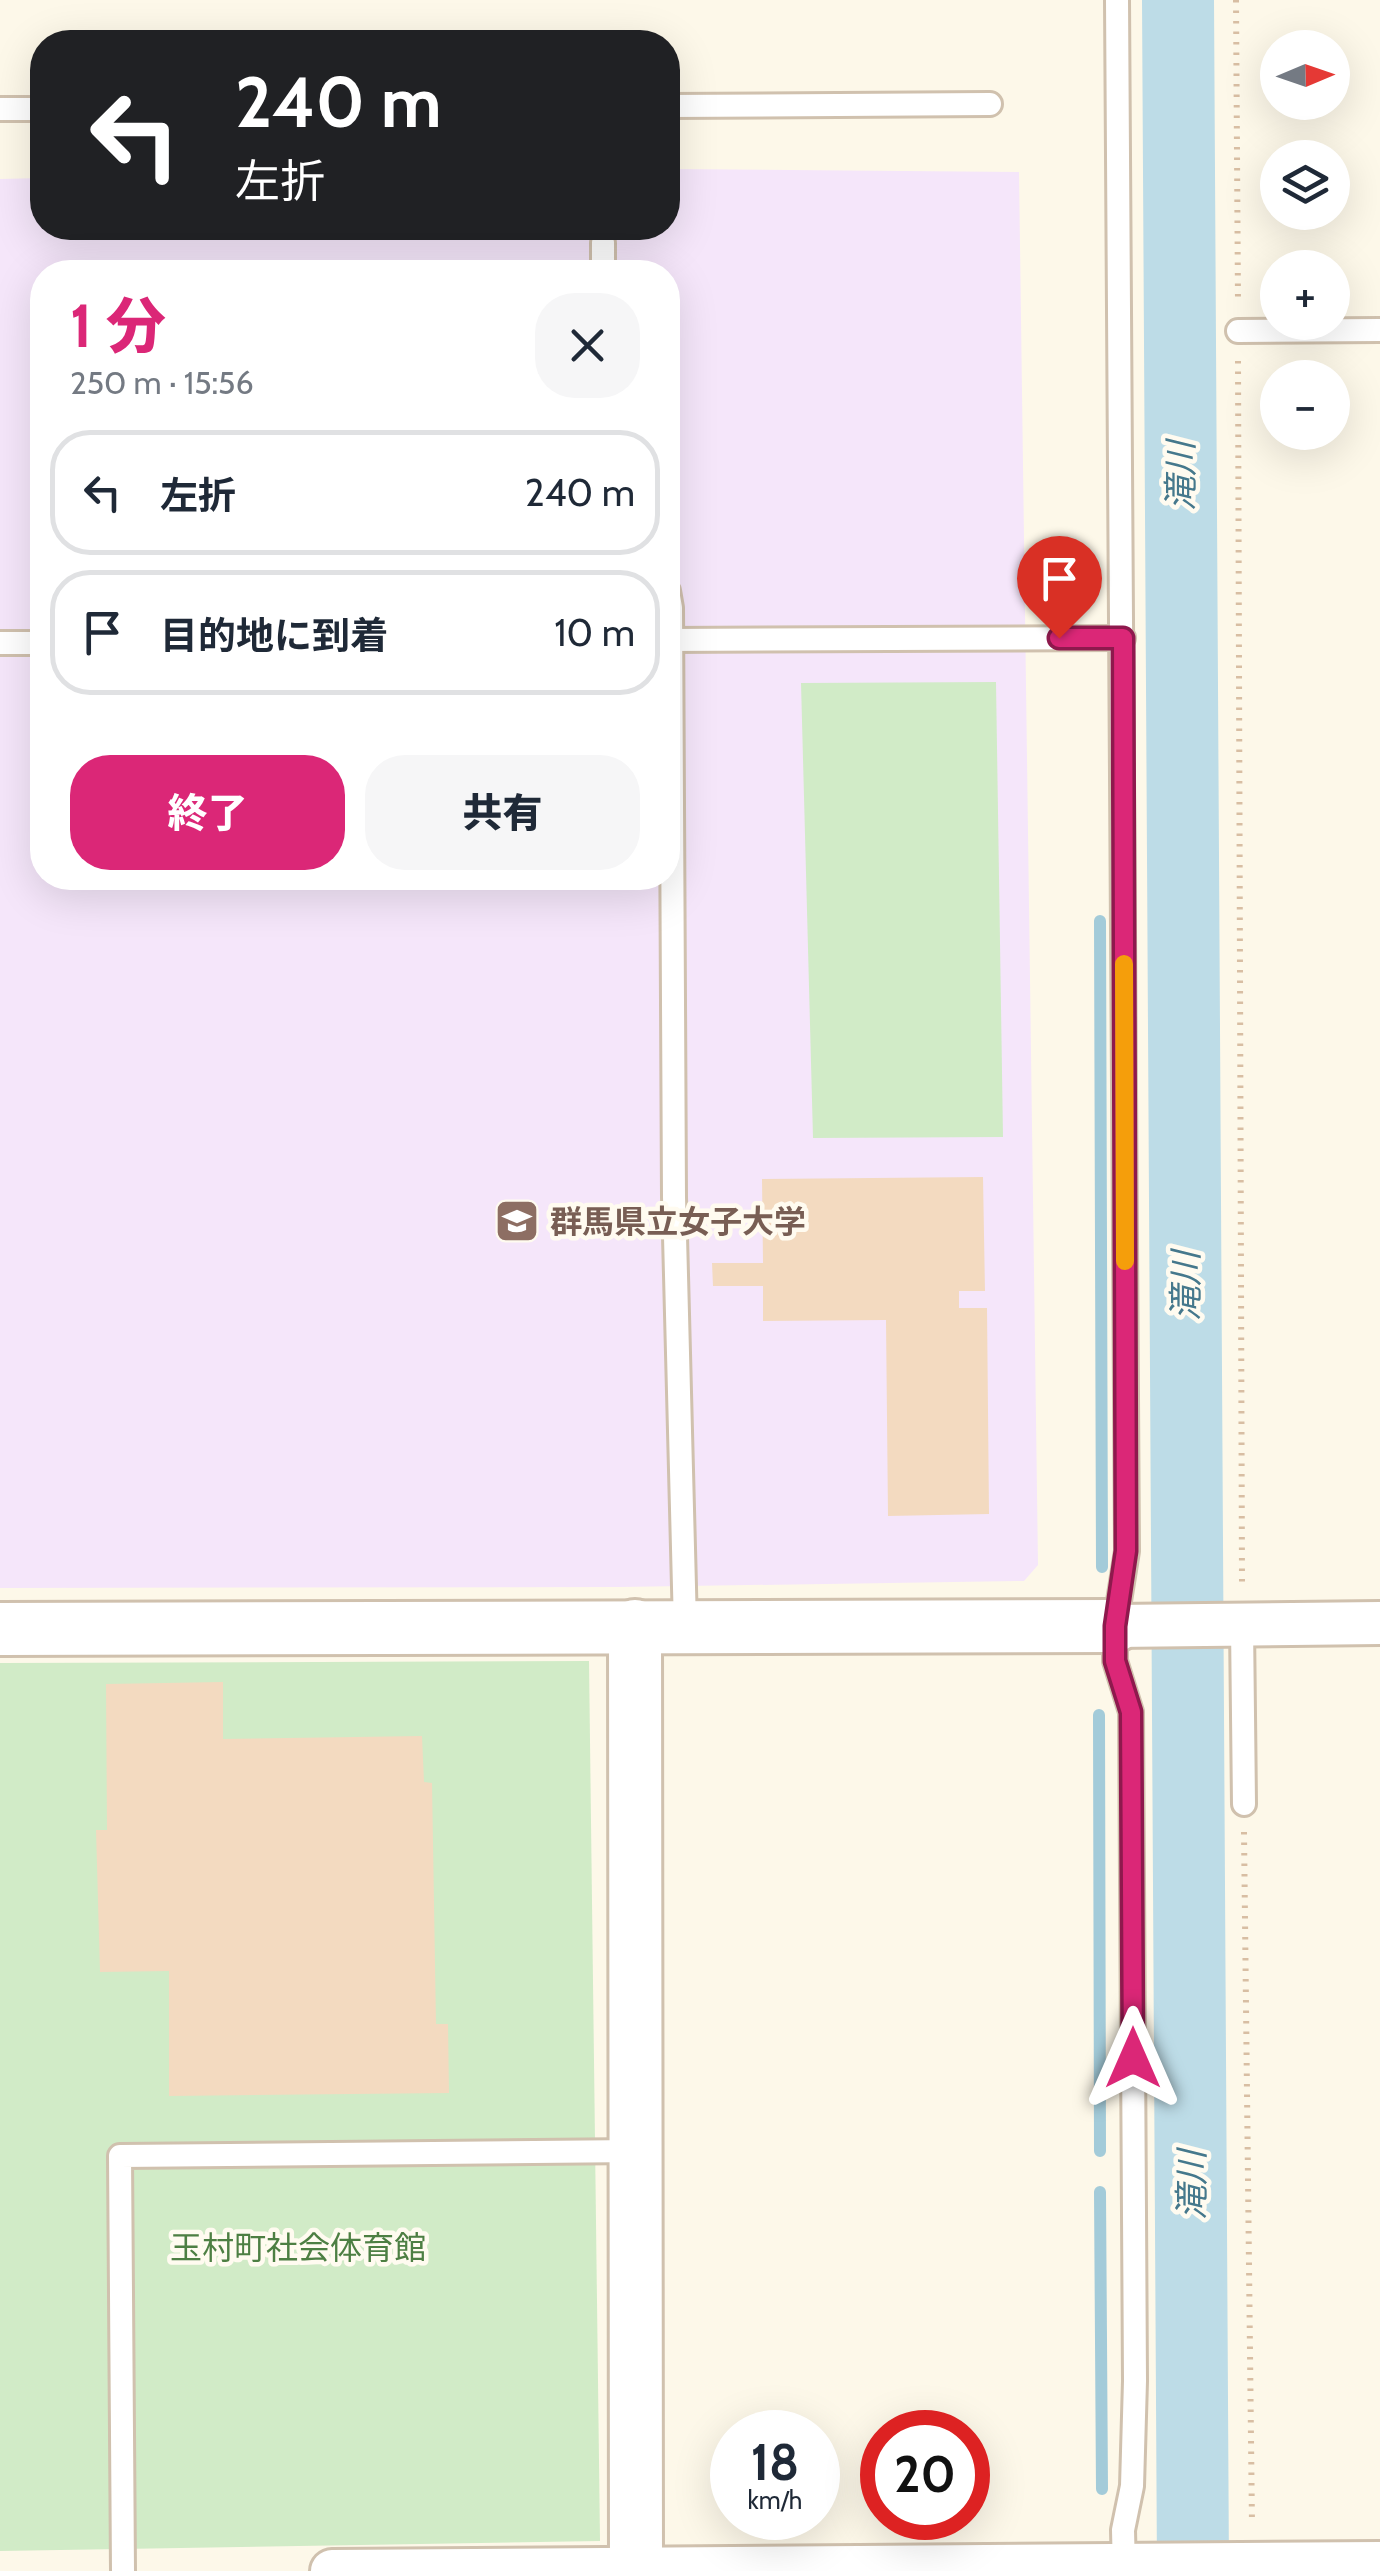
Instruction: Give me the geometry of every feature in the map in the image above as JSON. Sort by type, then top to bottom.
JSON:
[{"type":"street","points":[[0,1629],[1380,1624]]},
{"type":"street","points":[[634,1626],[636,2570]]},
{"type":"street","points":[[332,2571],[1130,2568],[1380,2563]]},
{"type":"lane","points":[[1116,0],[1127,1626],[1115,1661],[1127,1694],[1131,1731],[1135,2382],[1132,2486],[1123,2530],[1130,2568]]},
{"type":"lane","points":[[680,106],[990,104]]},
{"type":"lane","points":[[0,110],[30,109]]},
{"type":"lane","points":[[603,243],[603,260]]},
{"type":"lane","points":[[1238,331],[1380,330]]},
{"type":"lane","points":[[680,640],[1123,638]]},
{"type":"lane","points":[[0,643],[30,643]]},
{"type":"lane","points":[[671,890],[674,1197],[686,1626]]},
{"type":"lane","points":[[1238,1625],[1244,1804]]},
{"type":"lane","points":[[124,2571],[120,2156],[637,2151]]},
{"type":"path","points":[[1236,0],[1238,1625]]},
{"type":"path","points":[[1244,1804],[1247,2566]]},
{"type":"shaded area","name":"群馬県立女子大学","points":[[680,169],[1019,172],[1038,1565],[1024,1581],[620,1587],[0,1588],[0,179],[30,178],[30,240],[680,240]]},
{"type":"green space","points":[[996,682],[1003,1137],[813,1138],[801,683]]},
{"type":"green space","name":"玉村町社会体育館","points":[[589,1661],[600,2541],[0,2551],[0,1663]]},
{"type":"building","points":[[983,1177],[985,1291],[959,1291],[959,1308],[987,1308],[989,1514],[888,1516],[886,1320],[763,1321],[763,1286],[713,1286],[712,1263],[763,1263],[762,1179]]},
{"type":"building","points":[[223,1682],[223,1739],[422,1736],[424,1782],[432,1783],[436,2024],[448,2024],[449,2093],[169,2096],[169,1971],[100,1972],[96,1830],[107,1830],[106,1684]]},
{"type":"waterway","name":"滝川","points":[[1178,0],[1193,2571]]},
{"type":"waterway","points":[[1100,921],[1102,1567]]},
{"type":"waterway","points":[[1099,1715],[1100,2151]]},
{"type":"waterway","points":[[1100,2192],[1102,2489]]},
{"type":"slow traffic","points":[[1124,964],[1125,1261]]},
{"type":"place","name":"群馬県立女子大学","points":[[517,1221]]},
{"type":"route","points":[[1059,638],[1123,638],[1126,1551],[1115,1626],[1115,1661],[1131,1712],[1133,2058]]}]
